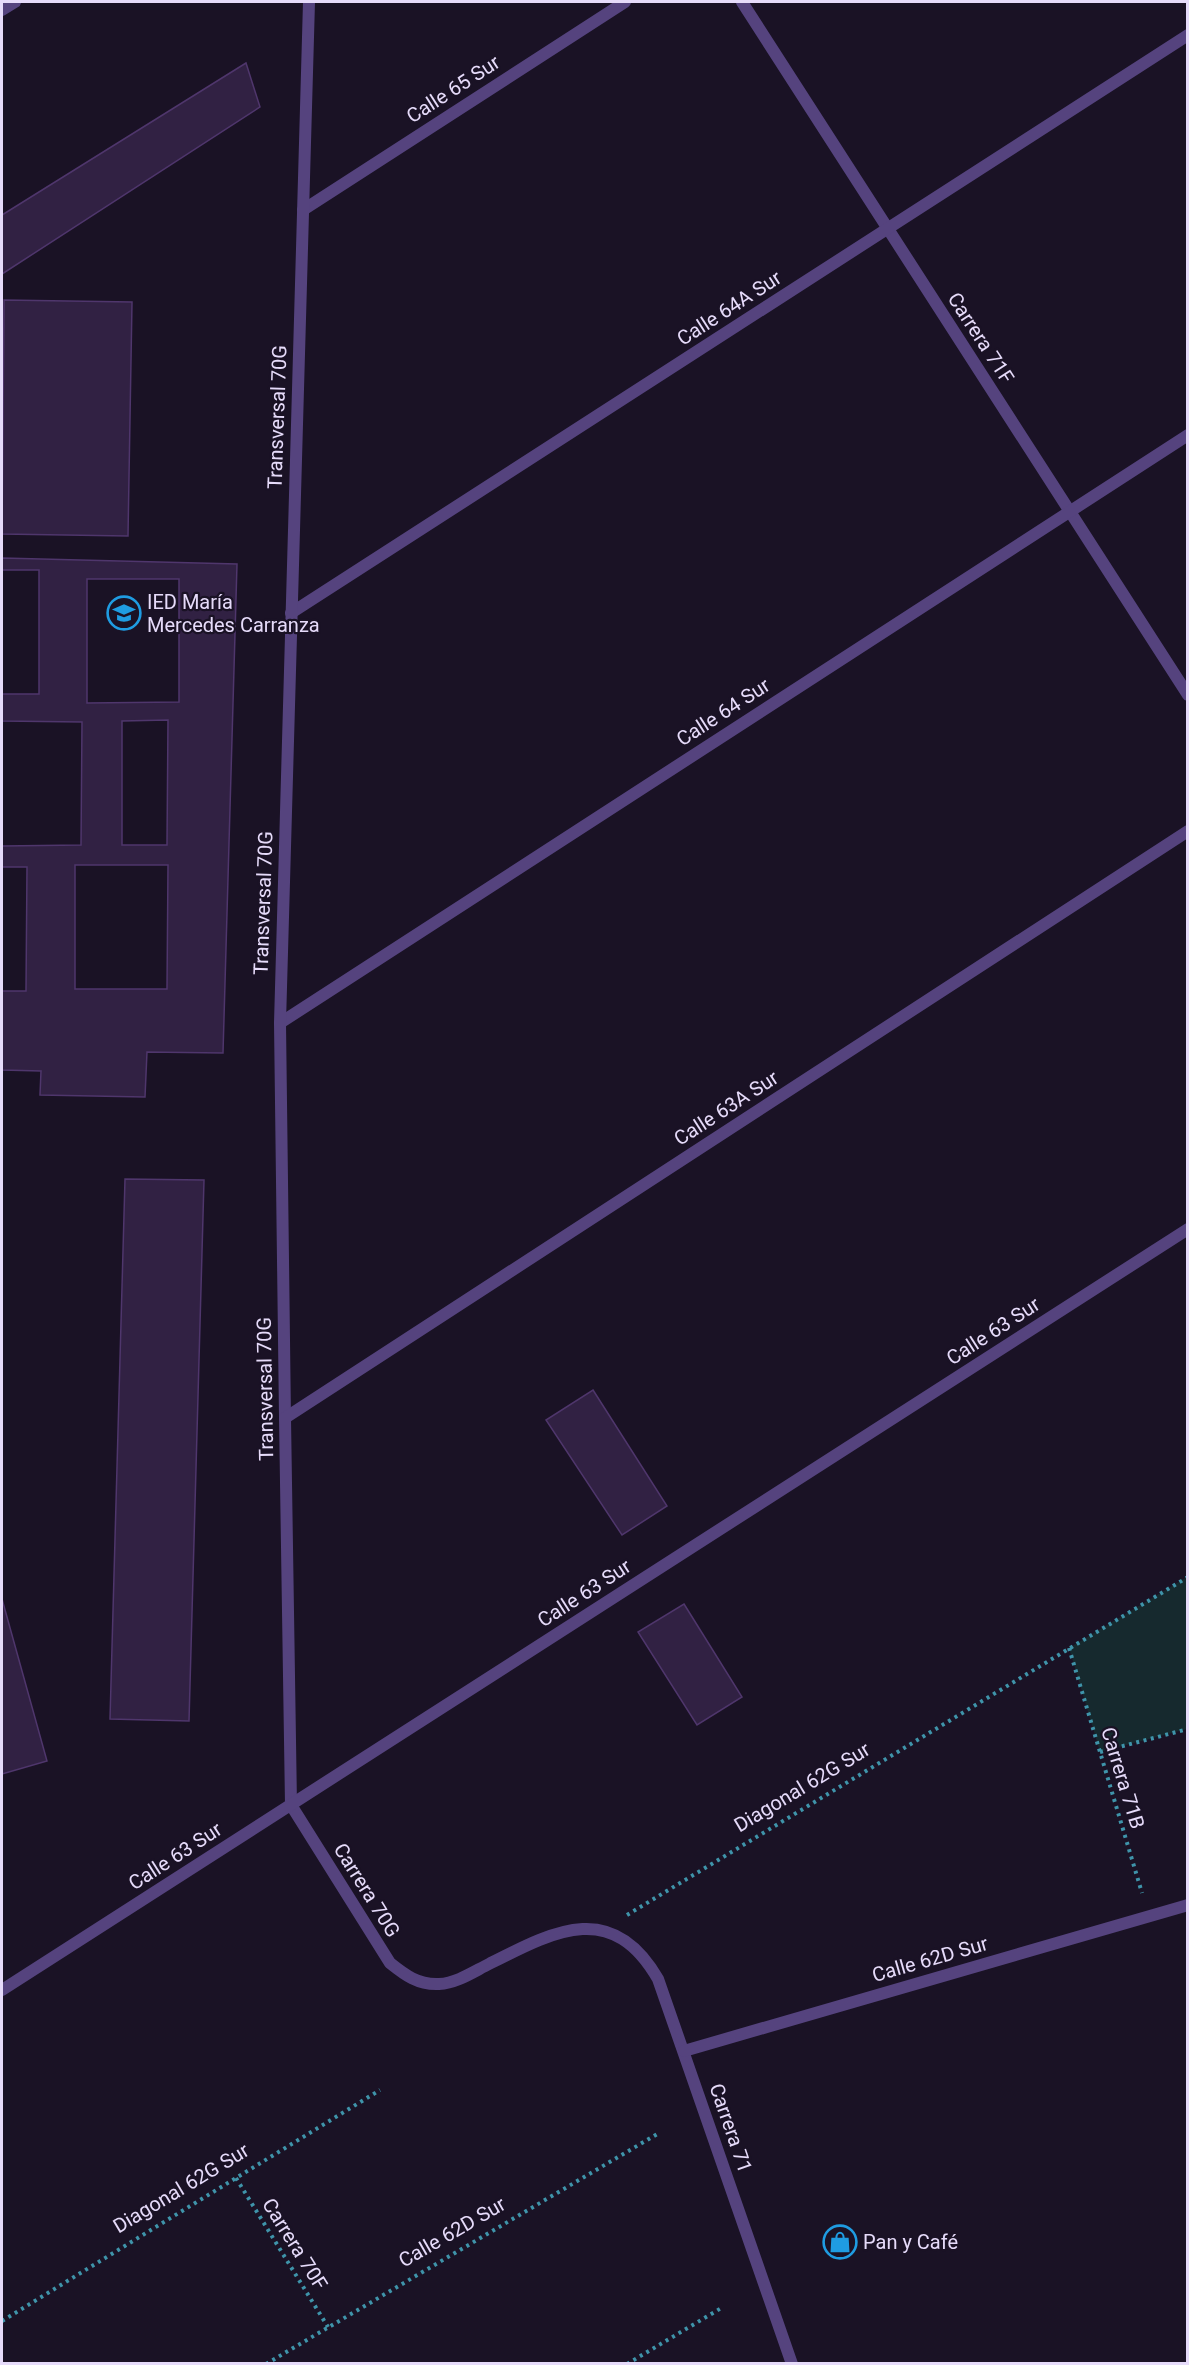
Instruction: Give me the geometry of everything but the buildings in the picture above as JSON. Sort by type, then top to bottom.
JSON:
[{"type":"street","points":[[2,10],[15,2]]},
{"type":"street","name":"Transversal 70G","points":[[291,1805],[280,1023],[309,2]]},
{"type":"street","name":"Calle 65 Sur","points":[[303,210],[625,2]]},
{"type":"street","name":"Carrera 71F","points":[[742,2],[1188,695]]},
{"type":"street","name":"Calle 64A Sur","points":[[291,613],[1188,35]]},
{"type":"street","name":"Calle 64 Sur","points":[[280,1023],[1188,435]]},
{"type":"street","name":"Calle 63A Sur","points":[[285,1418],[1188,831]]},
{"type":"street","name":"Calle 63 Sur","points":[[2,1990],[1188,1229]]},
{"type":"street","name":"Carrera 70G","points":[[291,1805],[390,1963],[406,1976],[422,1983],[439,1984],[458,1980],[531,1942],[566,1929],[587,1928],[600,1931]]},
{"type":"street","name":"Calle 62D Sur","points":[[684,2051],[1188,1905]]},
{"type":"street","name":"Carrera 71","points":[[600,1931],[618,1937],[637,1949],[649,1962],[658,1979],[792,2364]]},
{"type":"path","name":"Diagonal 62G Sur","points":[[600,1931],[1188,1577]]},
{"type":"path","name":"Carrera 71B","points":[[1070,1648],[1149,1916]]},
{"type":"path","points":[[1100,1752],[1188,1729]]},
{"type":"path","name":"Diagonal 62G Sur","points":[[2,2320],[380,2090]]},
{"type":"path","name":"Calle 62D Sur","points":[[266,2364],[658,2133]]},
{"type":"path","name":"Carrera 70F","points":[[236,2178],[328,2327]]},
{"type":"path","points":[[627,2364],[723,2307]]},
{"type":"green space","points":[[1187,1577],[1187,1729],[1100,1752],[1069,1648]]},
{"type":"place","name":"IED María Mercedes Carranza","points":[[124,613]]},
{"type":"place","name":"Pan y Café","points":[[840,2242]]}]
